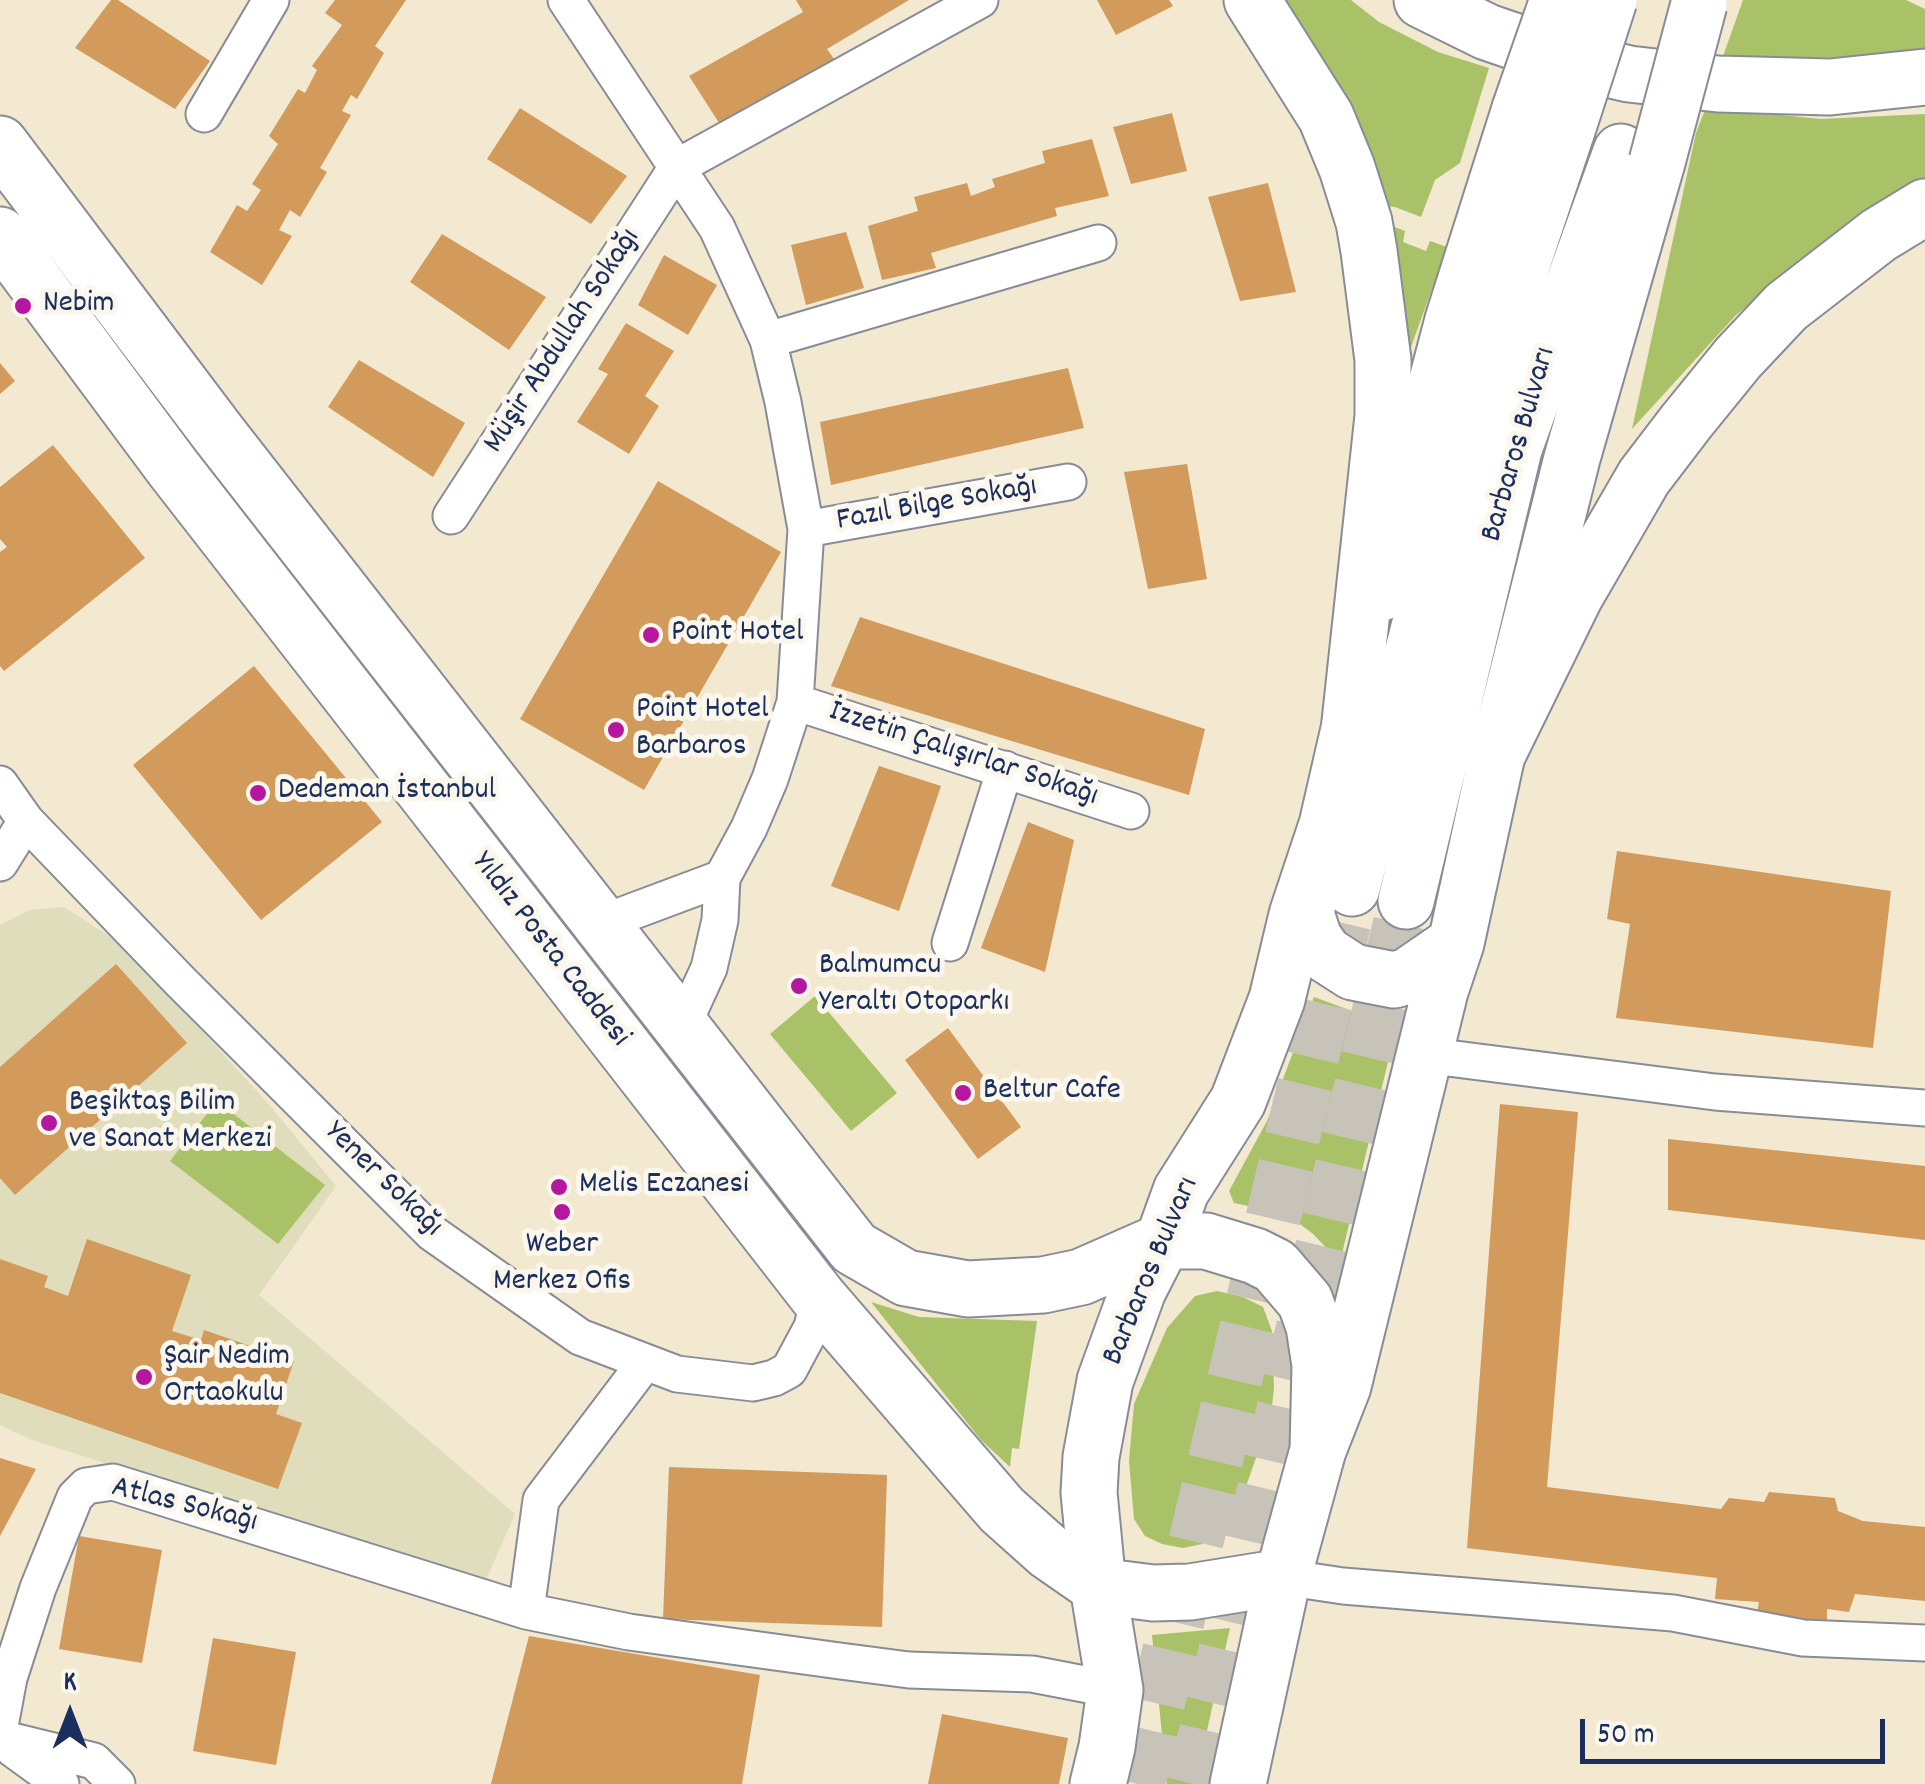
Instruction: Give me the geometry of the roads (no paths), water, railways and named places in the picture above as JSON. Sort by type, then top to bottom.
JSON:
[{"type":"main road","points":[[1252,0],[1326,118],[1364,222],[1372,270],[1383,360],[1384,416],[1350,722]]},
{"type":"main road","points":[[1422,0],[1487,32],[1566,59],[1628,74],[1718,84],[1830,87],[1925,77]]},
{"type":"main road","points":[[1350,722],[1448,338],[1543,120],[1558,0]]},
{"type":"main road","name":"Barbaros Bulvarı","points":[[1098,1784],[1115,1690],[1088,1493],[1106,1381],[1126,1322],[1181,1192],[1238,1102],[1277,999],[1330,887],[1449,511],[1502,324],[1543,120],[1609,0]]},
{"type":"main road","name":"Barbaros Bulvarı","points":[[1406,900],[1514,449],[1639,157],[1690,1]]},
{"type":"main road","name":"Yıldız Posta Caddesi","points":[[0,144],[230,448],[854,1248],[906,1278],[968,1290],[1043,1285],[1082,1277],[1163,1242]]},
{"type":"main road","points":[[1238,1784],[1283,1577],[1318,1450],[1343,1386],[1440,990],[1456,943],[1639,157]]},
{"type":"main road","points":[[1497,755],[1575,596],[1644,477],[1676,436],[1738,358],[1786,308],[1879,235],[1925,207]]},
{"type":"main road","name":"Yıldız Posta Caddesi","points":[[0,234],[173,468],[819,1298],[1002,1510],[1049,1552],[1098,1586]]},
{"type":"main road","name":"Barbaros Bulvarı","points":[[1330,887],[1326,825],[1350,722]]},
{"type":"main road","points":[[1330,887],[1307,917],[1325,954],[1353,972],[1394,980],[1408,976],[1456,943]]},
{"type":"main road","points":[[554,957],[599,924]]},
{"type":"main road","points":[[1163,1242],[1206,1242],[1255,1256],[1275,1266],[1304,1301],[1314,1326],[1320,1364],[1318,1450]]},
{"type":"main road","points":[[1098,1586],[1153,1593],[1190,1592],[1283,1577]]},
{"type":"main road","points":[[1115,1690],[1126,1784]]},
{"type":"street","points":[[204,114],[271,0]]},
{"type":"street","points":[[566,0],[718,228],[768,340],[806,529],[795,702],[770,779],[722,878],[720,920],[709,968],[682,1027]]},
{"type":"street","points":[[677,168],[980,0]]},
{"type":"street","name":"Müşir Abdullah Sokağı","points":[[451,516],[677,168]]},
{"type":"street","points":[[768,340],[1098,242]]},
{"type":"street","name":"Fazıl Bilge Sokağı","points":[[806,529],[1068,482]]},
{"type":"street","name":"İzzetin Çalışırlar Sokağı","points":[[795,702],[1131,811]]},
{"type":"street","points":[[950,943],[1005,770]]},
{"type":"street","name":"Yener Sokağı","points":[[0,784],[26,821],[432,1233],[580,1337],[676,1374],[753,1384],[789,1370],[812,1327],[819,1298]]},
{"type":"street","points":[[0,863],[26,821]]},
{"type":"street","points":[[599,924],[722,878]]},
{"type":"street","points":[[1424,1055],[1715,1092],[1925,1108]]},
{"type":"street","points":[[644,1364],[541,1500],[526,1611],[630,1632],[840,1662],[910,1670],[1032,1674],[1115,1690]]},
{"type":"street","name":"Atlas Sokağı","points":[[0,1726],[8,1678],[38,1588],[74,1497],[86,1486],[113,1482],[526,1611]]},
{"type":"street","points":[[1283,1577],[1344,1586],[1672,1613],[1803,1638],[1925,1643]]},
{"type":"street","points":[[0,1739],[61,1784]]},
{"type":"street","points":[[0,1739],[94,1761],[117,1784]]},
{"type":"tunnel","points":[[1138,1784],[1352,888]]},
{"type":"tunnel","points":[[1194,1784],[1406,901]]},
{"type":"place","name":"Nebim","points":[[23,306]]},
{"type":"place","name":"Point Hotel","points":[[651,635]]},
{"type":"place","name":"Point Hotel Barbaros","points":[[616,730]]},
{"type":"place","name":"Dedeman İstanbul","points":[[258,793]]},
{"type":"place","name":"Balmumcu Yeraltı Otoparkı","points":[[799,986]]},
{"type":"place","name":"Beltur Cafe","points":[[963,1093]]},
{"type":"place","name":"Beşiktaş Bilim ve Sanat Merkezi","points":[[49,1123]]},
{"type":"place","name":"Melis Eczanesi","points":[[559,1187]]},
{"type":"place","name":"Weber Merkez Ofis","points":[[562,1212]]},
{"type":"place","name":"Şair Nedim Ortaokulu","points":[[144,1377]]}]
